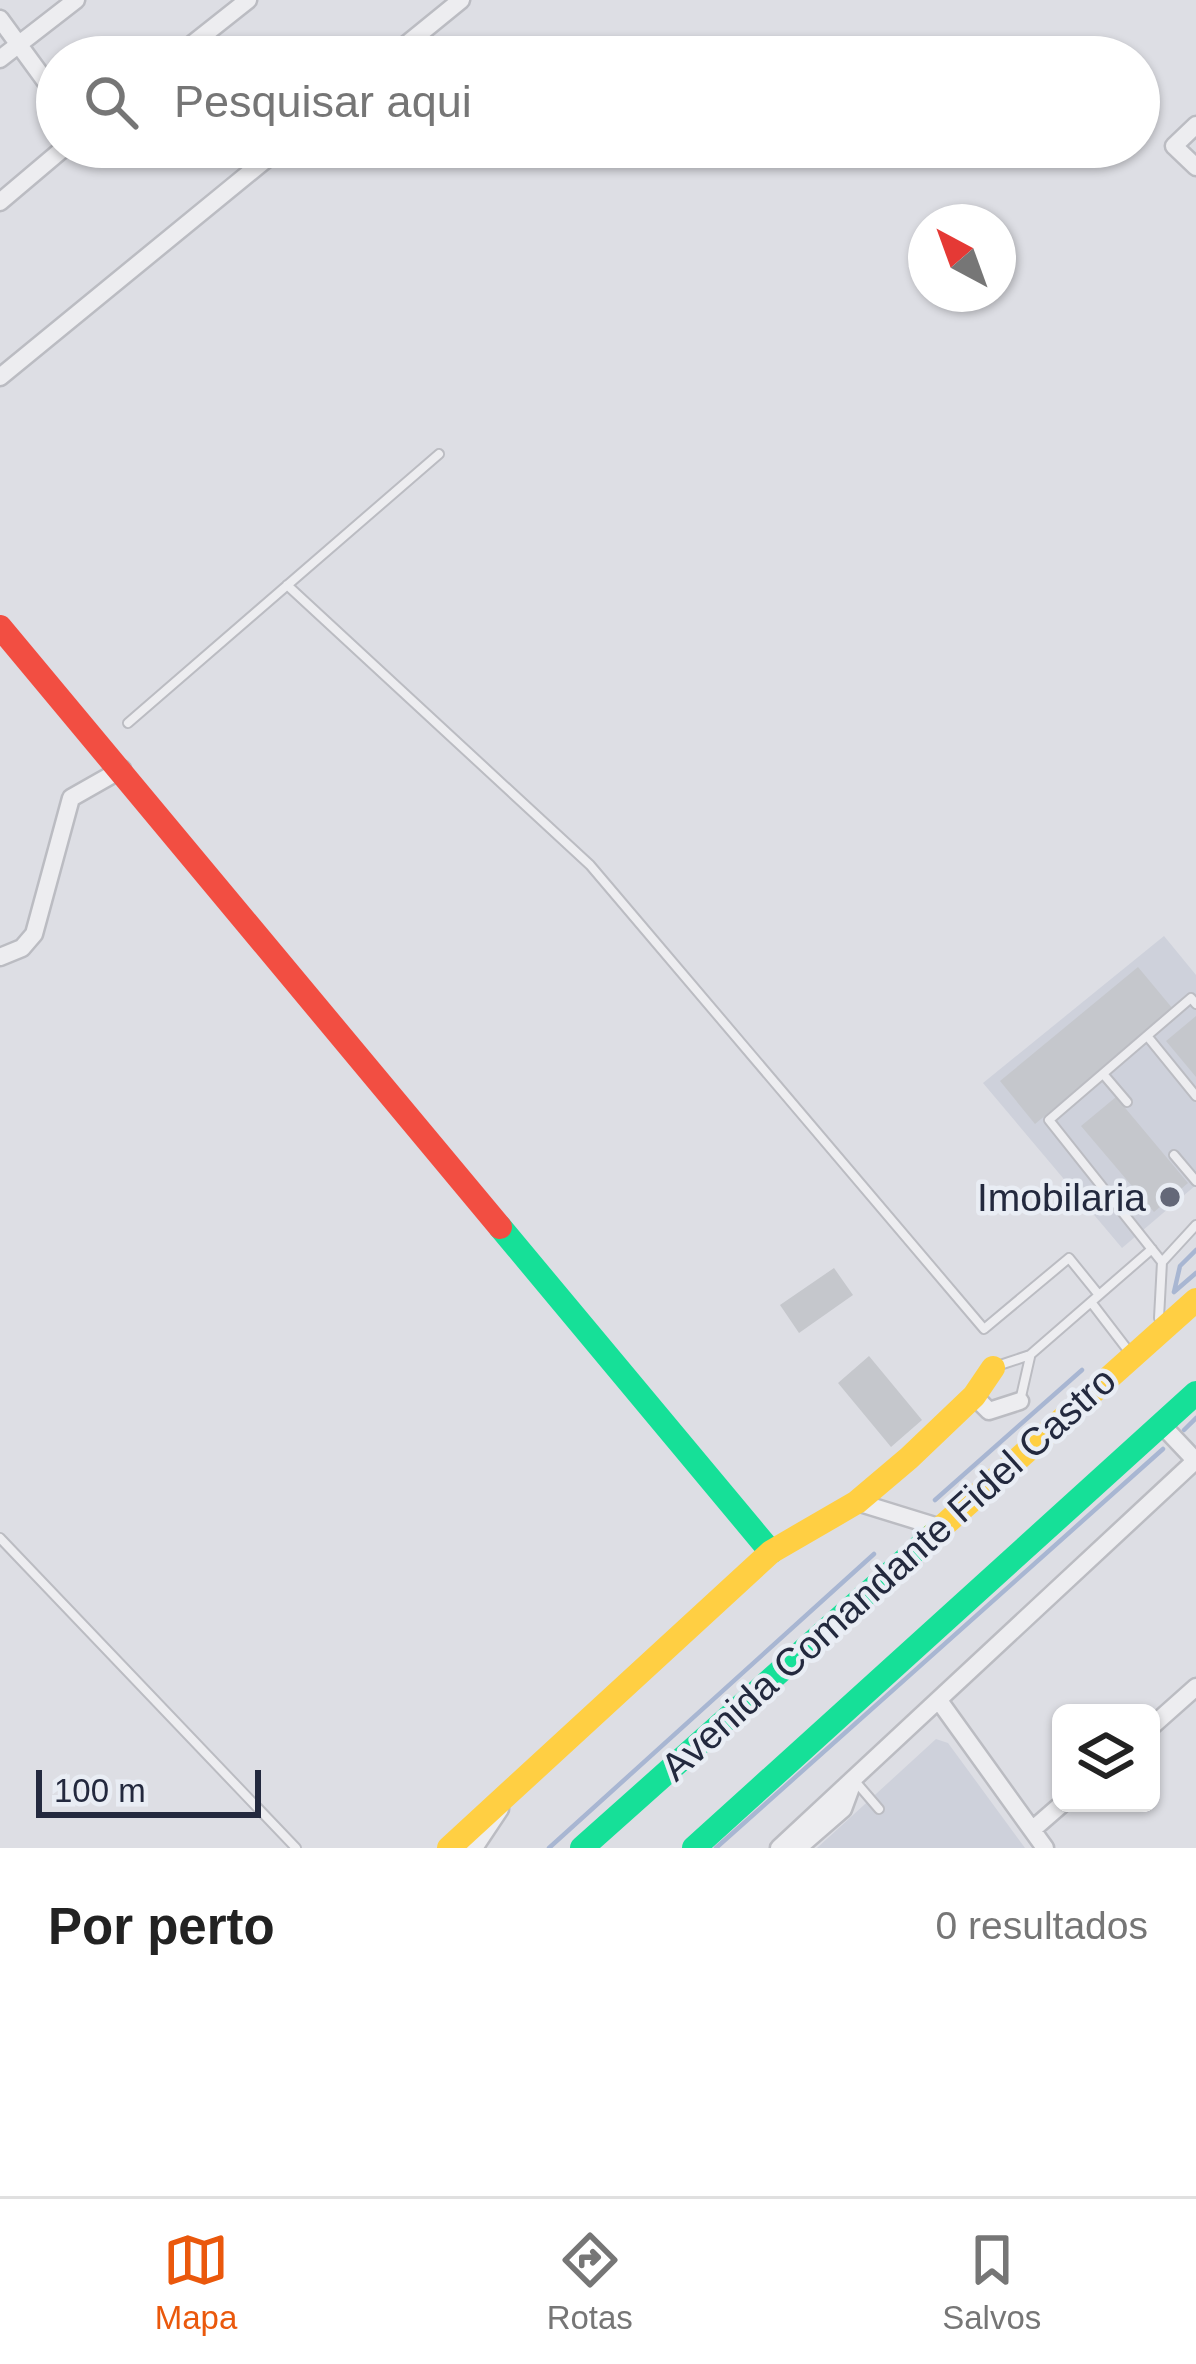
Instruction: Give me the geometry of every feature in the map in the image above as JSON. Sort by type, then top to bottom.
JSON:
[{"type":"main road","points":[[0,628],[771,1552]]},
{"type":"main road","name":"Avenida Comandante Fidel Castro","points":[[582,1848],[1196,1300]]},
{"type":"main road","points":[[448,1848],[771,1552],[857,1502],[974,1396],[993,1368]]},
{"type":"main road","name":"Avenida Comandante Fidel Castro","points":[[694,1848],[1196,1393]]},
{"type":"street","points":[[0,58],[76,0]]},
{"type":"street","points":[[203,36],[248,0]]},
{"type":"street","points":[[417,36],[461,0]]},
{"type":"street","points":[[0,19],[36,69]]},
{"type":"street","points":[[1196,125],[1174,146],[1196,167]]},
{"type":"street","points":[[0,202],[40,168]]},
{"type":"street","points":[[0,377],[255,168]]},
{"type":"street","points":[[0,957],[22,948],[34,934],[71,797],[122,770]]},
{"type":"street","points":[[974,1396],[989,1412],[1020,1401]]},
{"type":"street","points":[[779,1848],[1196,1460],[1161,1424]]},
{"type":"street","points":[[857,1502],[938,1527]]},
{"type":"street","points":[[1160,1718],[1196,1687]]},
{"type":"street","points":[[940,1702],[1045,1848]]},
{"type":"street","points":[[798,1848],[843,1809],[854,1780]]},
{"type":"street","points":[[473,1848],[515,1787]]},
{"type":"street","points":[[1032,1830],[1053,1812]]},
{"type":"lane","points":[[128,724],[439,454]]},
{"type":"lane","points":[[287,585],[590,865],[984,1329],[1070,1258],[1132,1355]]},
{"type":"lane","points":[[1162,1262],[1049,1125],[1191,998],[1196,1004]]},
{"type":"lane","points":[[1147,1036],[1196,1096]]},
{"type":"lane","points":[[1104,1075],[1127,1102]]},
{"type":"lane","points":[[1174,1155],[1196,1181]]},
{"type":"lane","points":[[1160,1331],[1162,1262],[1196,1225]]},
{"type":"lane","points":[[993,1368],[1030,1355],[1152,1250]]},
{"type":"lane","points":[[1020,1401],[1030,1355]]},
{"type":"lane","points":[[0,1538],[296,1848]]},
{"type":"lane","points":[[854,1780],[879,1809]]},
{"type":"shaded area","points":[[1164,936],[1196,975],[1196,1185],[1122,1248],[983,1083]]},
{"type":"shaded area","points":[[936,1739],[948,1743],[1025,1848],[817,1848]]},
{"type":"building","points":[[1138,967],[1173,1009],[1035,1124],[1000,1081]]},
{"type":"building","points":[[1196,1016],[1196,1077],[1166,1041]]},
{"type":"building","points":[[1116,1097],[1188,1183],[1154,1212],[1081,1126]]},
{"type":"building","points":[[834,1268],[853,1295],[799,1333],[780,1305]]},
{"type":"building","points":[[869,1356],[922,1420],[891,1447],[838,1383]]},
{"type":"waterway","points":[[1174,1292],[1180,1266],[1196,1250]]},
{"type":"waterway","points":[[1174,1292],[1196,1273]]},
{"type":"waterway","points":[[935,1500],[1082,1370]]},
{"type":"waterway","points":[[1184,1430],[1196,1418]]},
{"type":"waterway","points":[[716,1848],[1163,1449]]},
{"type":"waterway","points":[[549,1848],[874,1554]]},
{"type":"traffic: fast","points":[[500,1227],[771,1552]]},
{"type":"traffic: fast","points":[[694,1848],[1196,1393]]},
{"type":"traffic: fast","points":[[582,1848],[934,1534]]},
{"type":"traffic: slow","points":[[934,1534],[1196,1300]]},
{"type":"traffic: slow","points":[[449,1848],[771,1552],[857,1502],[909,1458],[974,1396],[993,1368]]},
{"type":"traffic: jam","points":[[0,627],[500,1227]]},
{"type":"place","name":"Imobilaria","points":[[1170,1197]]}]
